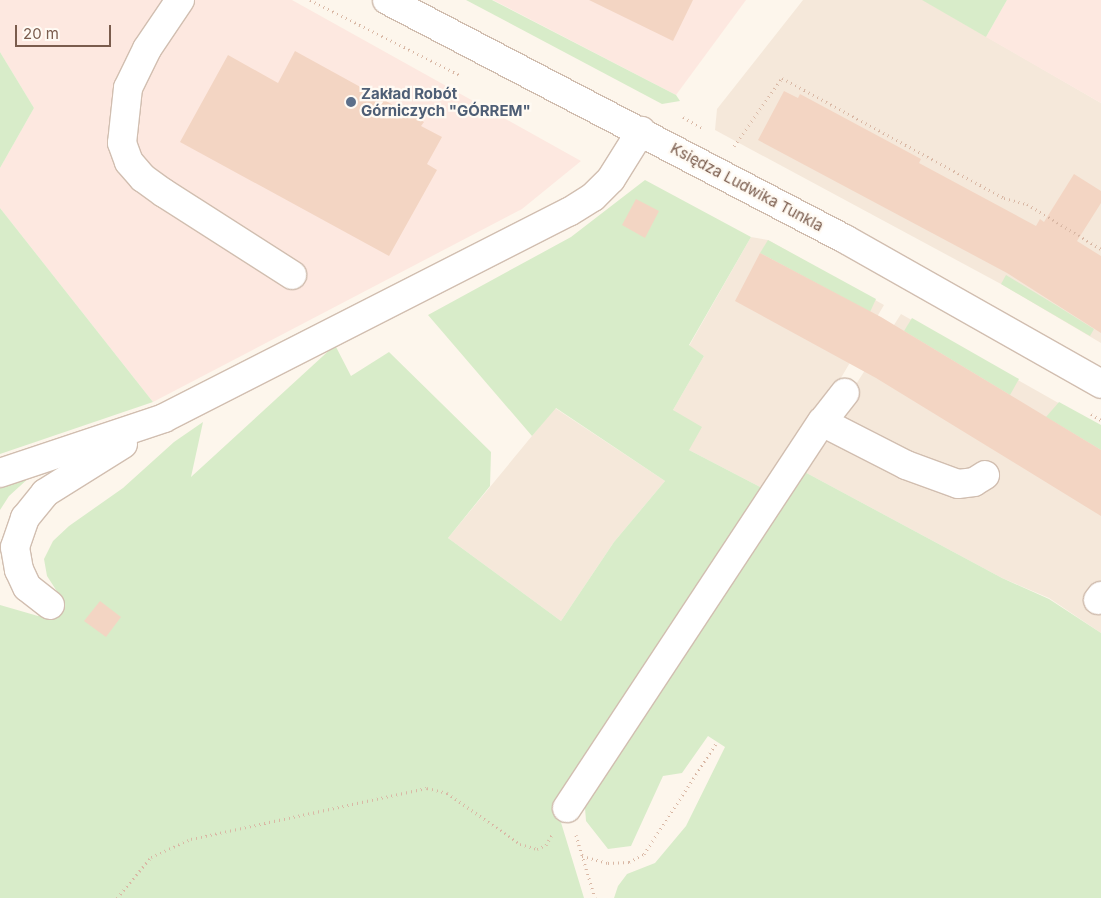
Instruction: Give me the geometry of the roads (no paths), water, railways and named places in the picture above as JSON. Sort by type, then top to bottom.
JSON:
[{"type":"street","points":[[180,0],[146,50],[128,88],[122,143],[129,162],[143,178],[164,193],[292,274]]},
{"type":"street","name":"Księdza Ludwika Tunkla","points":[[387,0],[845,239],[1101,384]]},
{"type":"street","points":[[50,605],[27,587],[19,570],[14,547],[24,518],[46,493],[164,418],[569,212],[593,197],[611,179],[641,131]]},
{"type":"street","points":[[568,808],[822,422],[845,393]]},
{"type":"street","points":[[0,473],[164,418]]},
{"type":"street","points":[[822,422],[906,465],[958,484],[974,482],[985,475]]},
{"type":"place","name":"Zakład Robót Górniczych \"GÓRREM\"","points":[[351,102]]}]
